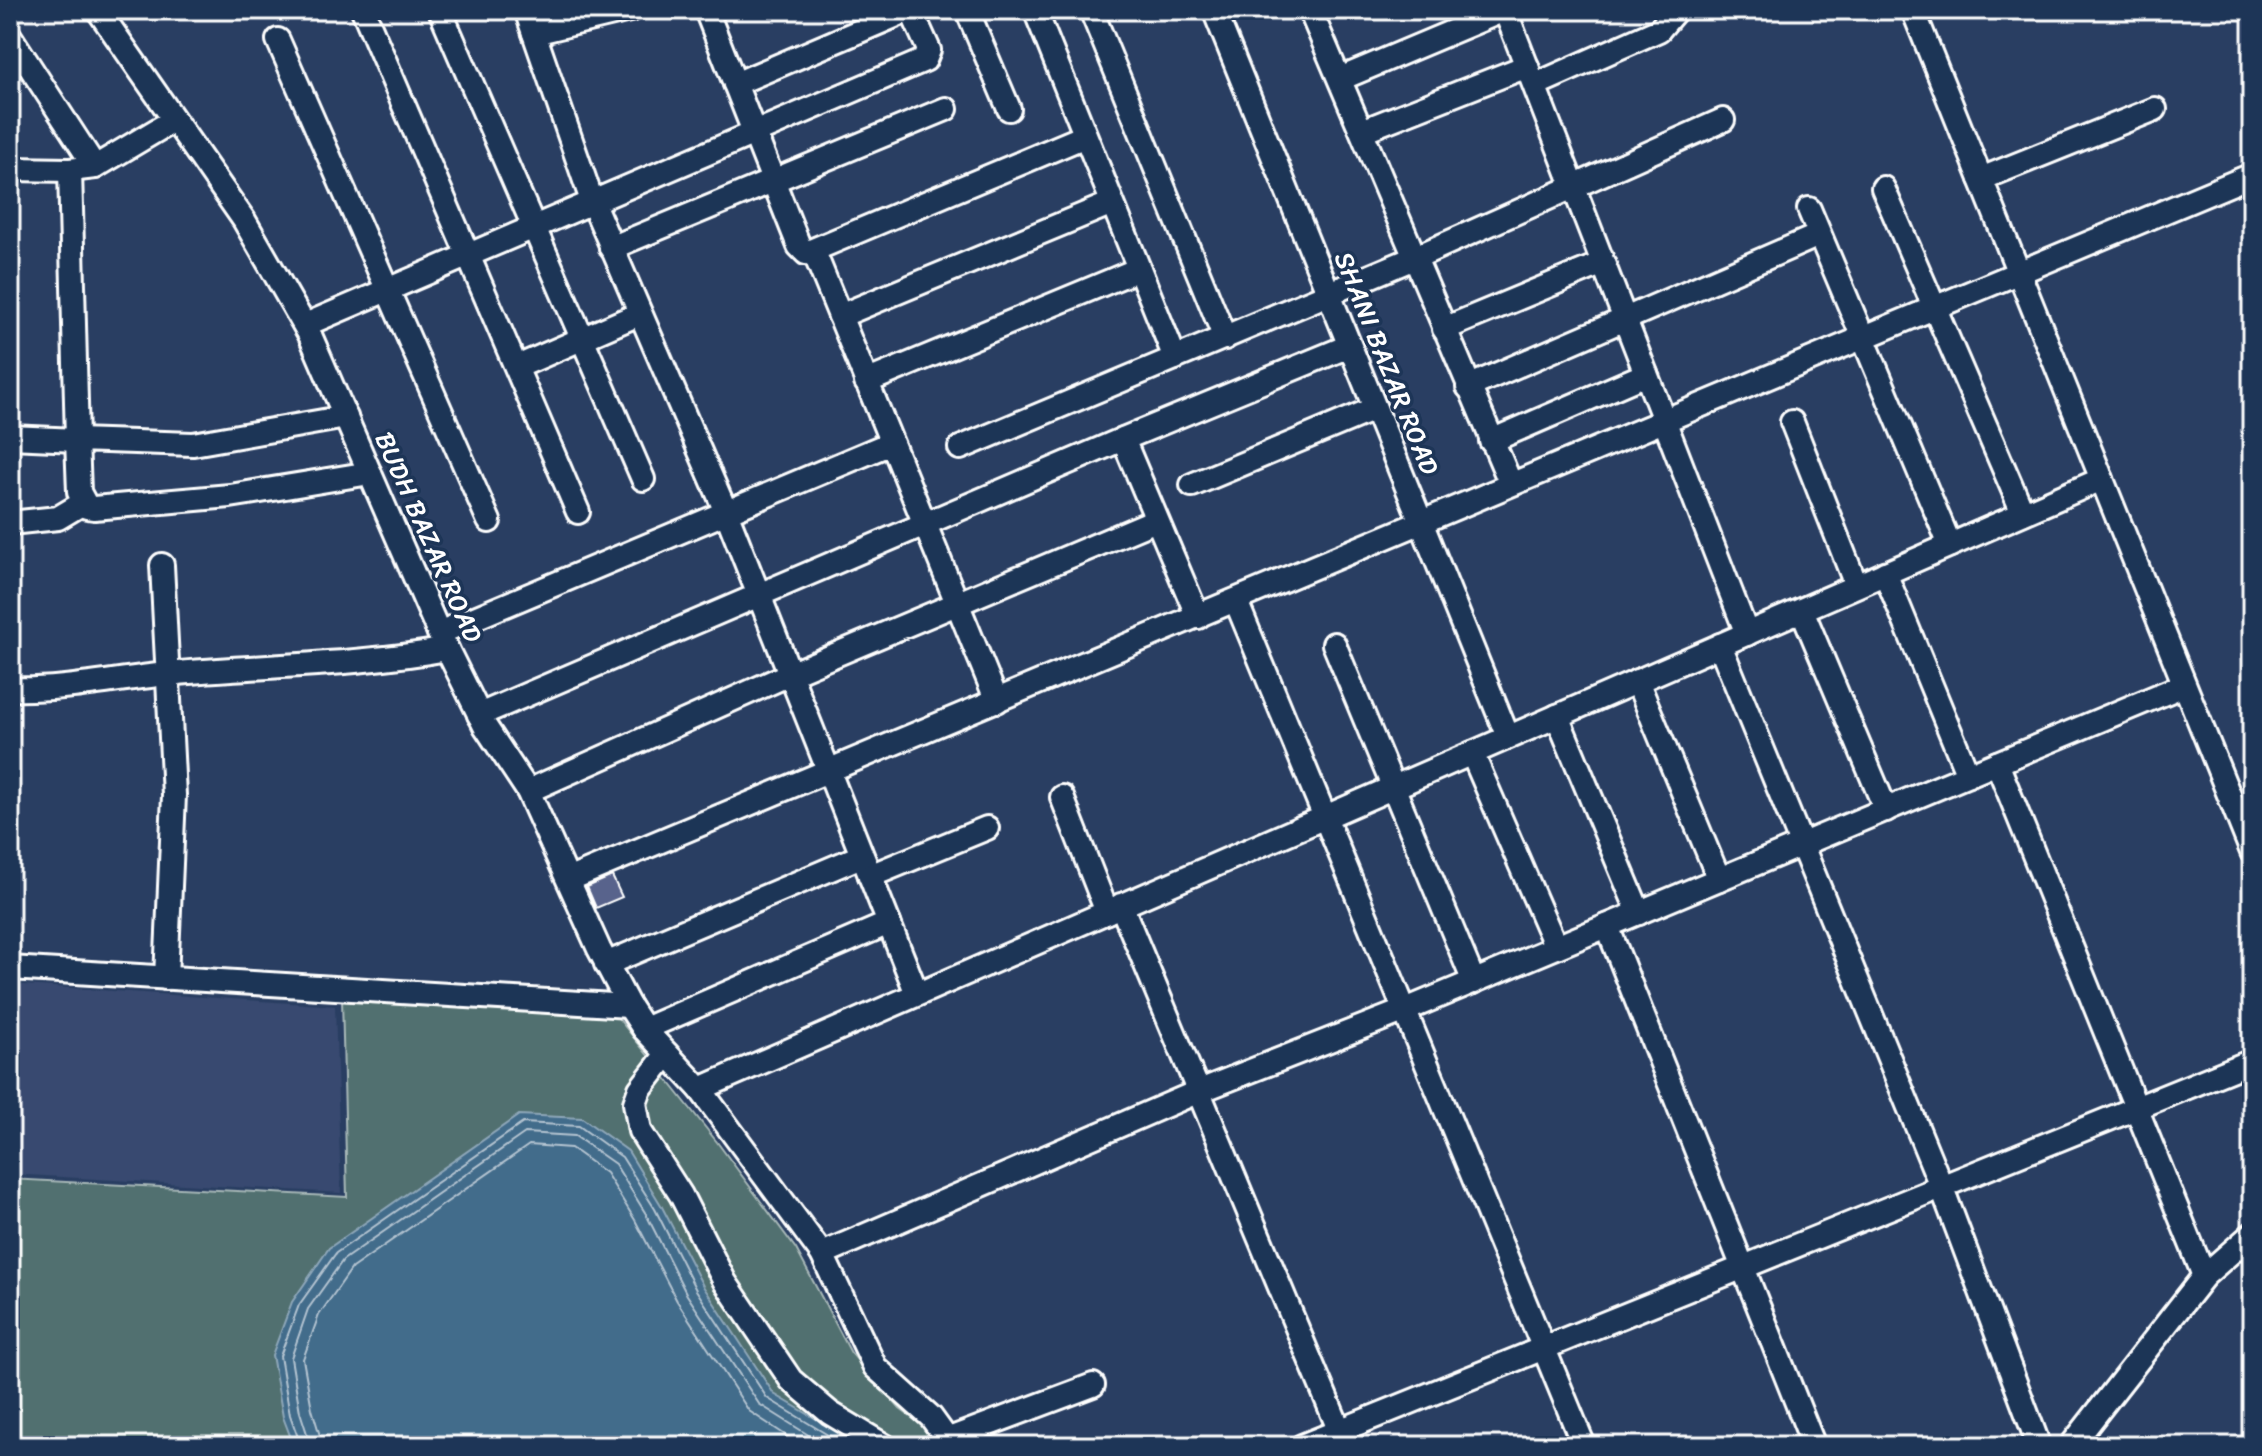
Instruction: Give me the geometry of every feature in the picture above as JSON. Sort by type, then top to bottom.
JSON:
[{"type":"street","name":"BUDH BAZAR ROAD","points":[[98,10],[244,220],[305,325],[443,641],[479,715],[528,791],[606,964],[629,1006],[644,1029],[700,1089],[822,1254],[875,1367],[931,1417],[951,1442]]},
{"type":"street","points":[[363,10],[578,512]]},
{"type":"street","points":[[440,10],[643,479]]},
{"type":"street","points":[[526,10],[592,201],[792,673],[917,994]]},
{"type":"street","points":[[534,33],[630,10]]},
{"type":"street","points":[[706,10],[772,183],[799,246],[806,253],[1085,136]]},
{"type":"street","points":[[305,325],[925,60],[929,50],[910,10],[735,84]]},
{"type":"street","points":[[967,10],[1009,109]]},
{"type":"street","points":[[1035,10],[1175,358]]},
{"type":"street","points":[[1091,10],[1225,338]]},
{"type":"street","name":"SHANI BAZAR ROAD","points":[[1214,10],[1508,737]]},
{"type":"street","points":[[1310,10],[1510,482]]},
{"type":"street","points":[[1340,79],[1505,10],[1747,634]]},
{"type":"street","points":[[1362,131],[1659,30],[1676,10]]},
{"type":"street","points":[[1913,10],[2252,852]]},
{"type":"street","points":[[10,36],[95,167]]},
{"type":"street","points":[[278,40],[489,521]]},
{"type":"street","points":[[611,248],[946,109]]},
{"type":"street","points":[[1981,179],[2155,109]]},
{"type":"street","points":[[10,169],[70,170],[95,167],[174,120]]},
{"type":"street","points":[[960,448],[1328,295],[1723,120]]},
{"type":"street","points":[[70,170],[77,440],[83,503]]},
{"type":"street","points":[[570,879],[1236,601],[1510,482],[2252,175]]},
{"type":"street","points":[[1883,188],[2023,513]]},
{"type":"street","points":[[840,316],[1112,203]]},
{"type":"street","points":[[1809,209],[1950,545]]},
{"type":"street","points":[[1468,387],[1819,235]]},
{"type":"street","points":[[814,252],[997,701]]},
{"type":"street","points":[[1444,329],[1603,263]]},
{"type":"street","points":[[866,382],[1139,269]]},
{"type":"street","points":[[517,367],[639,314]]},
{"type":"street","points":[[479,715],[1123,439],[1349,346]]},
{"type":"street","points":[[1491,441],[1646,374]]},
{"type":"street","points":[[1192,485],[1374,409]]},
{"type":"street","points":[[10,437],[193,444],[346,417]]},
{"type":"street","points":[[1792,422],[1856,585]]},
{"type":"street","points":[[1123,439],[1198,617]]},
{"type":"street","points":[[10,689],[39,690],[168,674],[398,658],[443,641],[726,512],[891,443]]},
{"type":"street","points":[[83,503],[94,508],[230,496],[370,473]]},
{"type":"street","points":[[700,1089],[2102,479]]},
{"type":"street","points":[[10,523],[58,518],[83,503]]},
{"type":"street","points":[[528,791],[792,673],[1156,520]]},
{"type":"street","points":[[162,565],[174,795],[166,978]]},
{"type":"street","points":[[1885,573],[1968,775]]},
{"type":"street","points":[[1236,601],[1584,1446]]},
{"type":"street","points":[[1802,610],[1886,810]]},
{"type":"street","points":[[1334,644],[1474,982]]},
{"type":"street","points":[[1720,645],[1942,1188],[2039,1446]]},
{"type":"street","points":[[1637,681],[1719,879]]},
{"type":"street","points":[[822,1254],[1197,1092],[1474,982],[2184,685]]},
{"type":"street","points":[[1557,716],[1639,913]]},
{"type":"street","points":[[1472,753],[1556,947]]},
{"type":"street","points":[[1997,763],[2204,1276]]},
{"type":"street","points":[[1062,797],[1197,1092],[1344,1438]]},
{"type":"street","points":[[606,964],[866,866],[987,828]]},
{"type":"street","points":[[644,1029],[889,923]]},
{"type":"street","points":[[1607,926],[1814,1446]]},
{"type":"street","points":[[10,968],[629,1006]]},
{"type":"street","points":[[667,1054],[640,1089],[635,1103],[640,1131],[681,1195],[725,1282],[791,1380],[830,1413],[885,1446]]},
{"type":"street","points":[[1302,1446],[1344,1438],[1543,1349],[1942,1188],[2136,1105],[2252,1061]]},
{"type":"street","points":[[2071,1446],[2204,1276],[2252,1234]]},
{"type":"street","points":[[951,1442],[1093,1385]]},
{"type":"shaded area","points":[[10,984],[335,1006],[341,1193],[10,1174]]},
{"type":"green space","points":[[342,998],[618,1018],[717,1142],[796,1249],[851,1353],[900,1409],[935,1435],[939,1446],[44,1446],[10,1432],[10,1179],[347,1197]]},
{"type":"water","points":[[519,1115],[582,1118],[628,1151],[661,1205],[703,1286],[774,1394],[862,1446],[294,1446],[283,1417],[272,1355],[292,1302],[329,1248]]},
{"type":"building","points":[[612,876],[622,897],[596,908],[587,887]]}]
